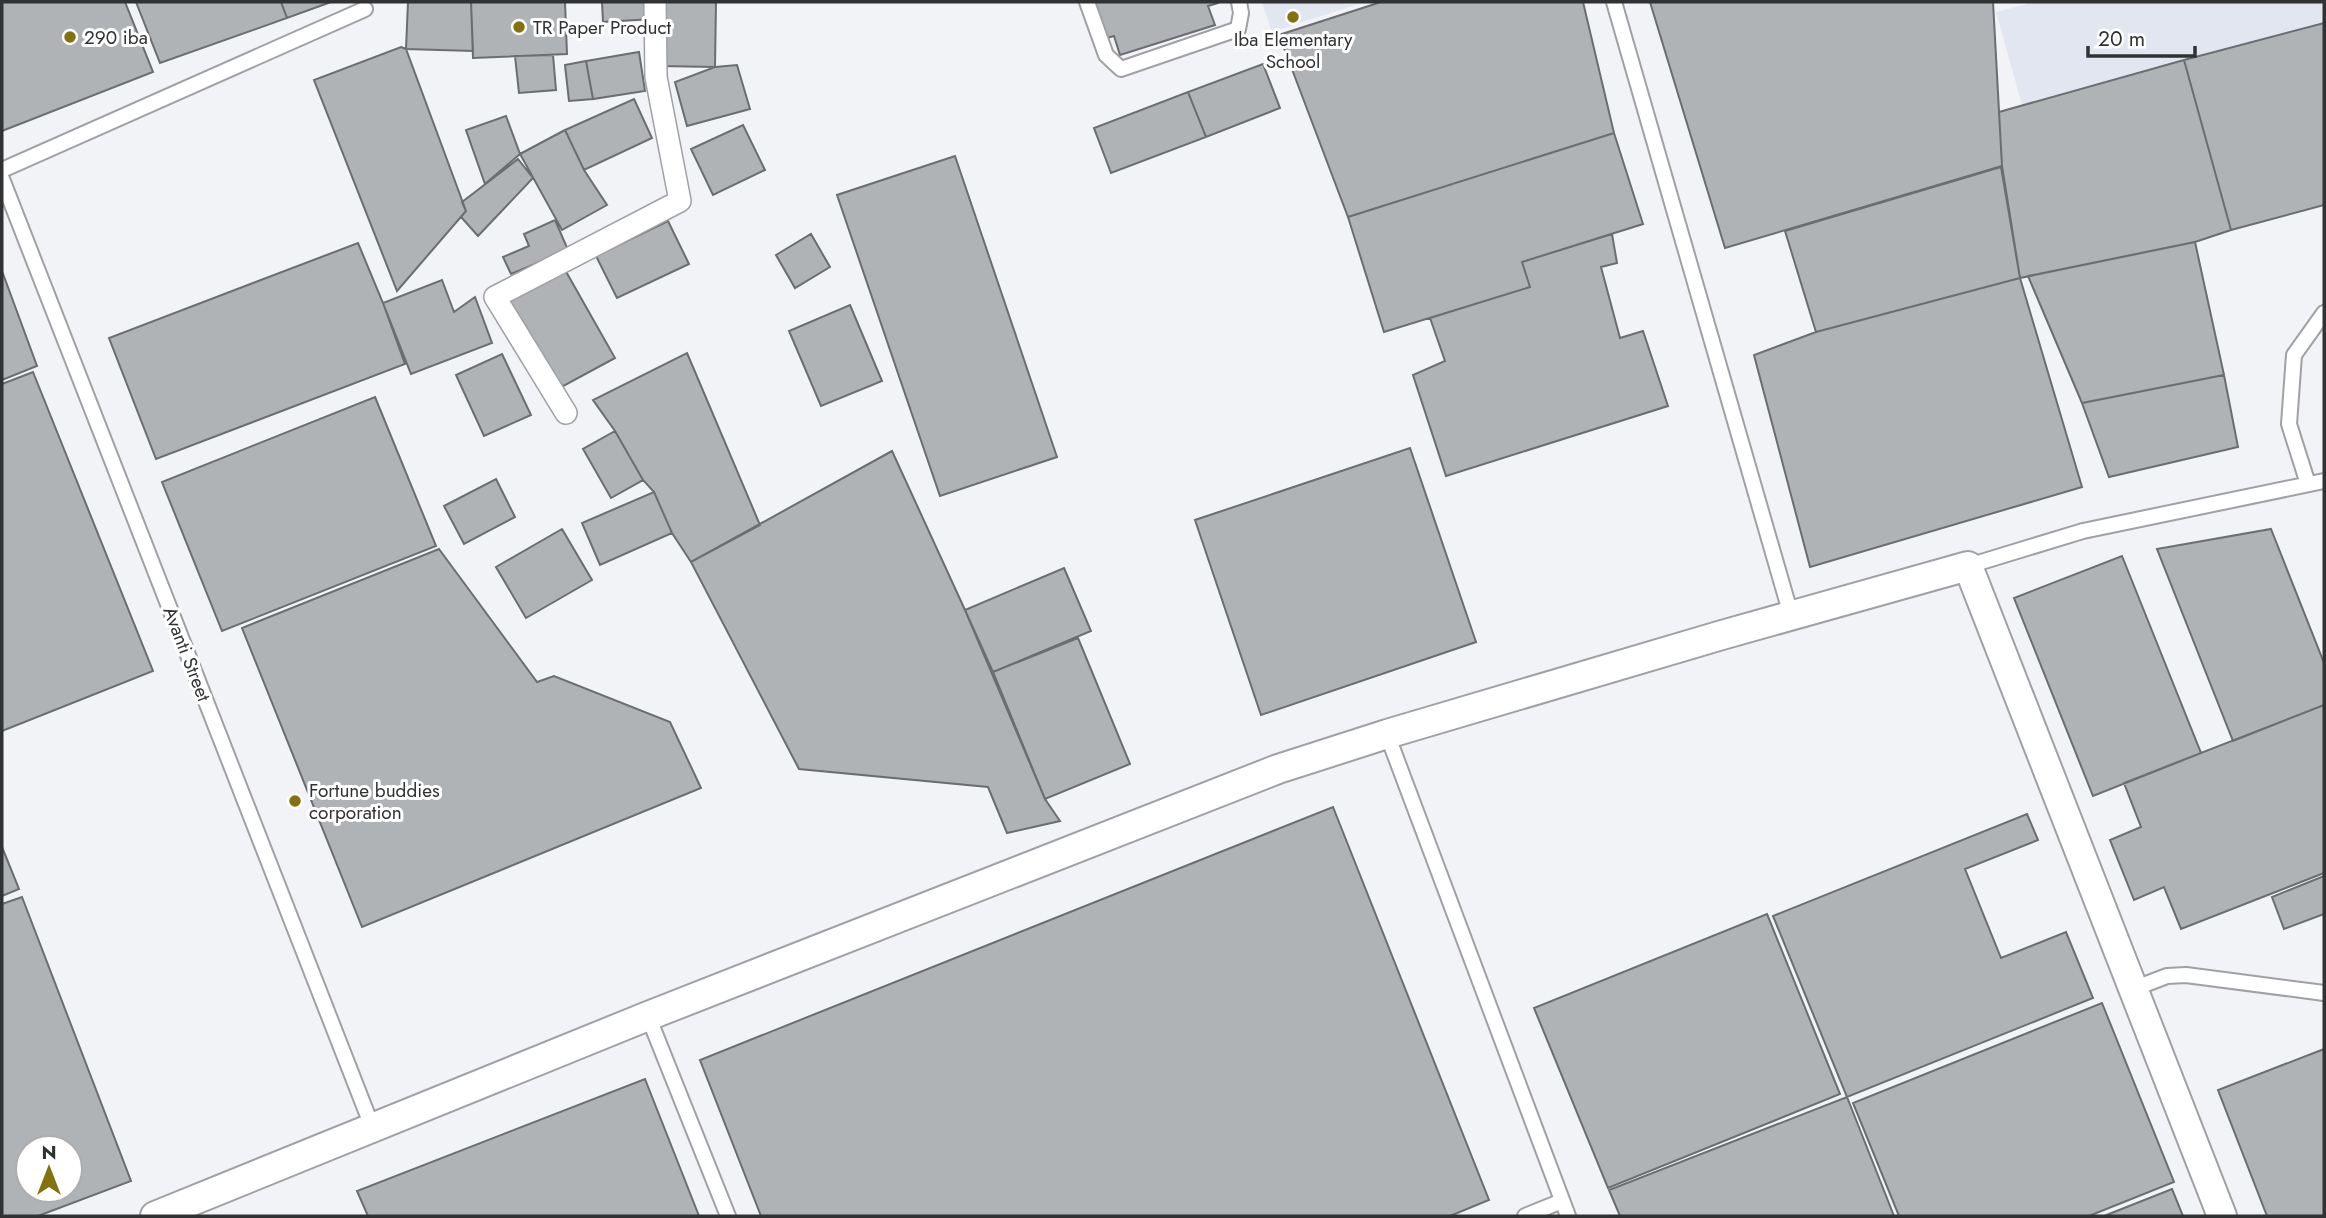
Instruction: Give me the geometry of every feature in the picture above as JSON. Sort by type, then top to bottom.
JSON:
[{"type":"street","points":[[566,413],[495,297],[680,201],[656,77],[655,2]]},
{"type":"street","points":[[155,1216],[648,1016],[1265,774],[1387,734],[1968,566],[2222,1216]]},
{"type":"lane","points":[[1087,2],[1106,55],[1121,69],[1238,29],[1241,13],[1239,2]]},
{"type":"lane","points":[[1614,2],[1791,615]]},
{"type":"lane","points":[[2,170],[365,9]]},
{"type":"lane","name":"Avanti Street","points":[[2,179],[373,1129]]},
{"type":"lane","points":[[2308,484],[2289,424],[2294,355],[2324,313]]},
{"type":"lane","points":[[1968,566],[2083,531],[2324,481]]},
{"type":"lane","points":[[1387,734],[1568,1216]]},
{"type":"lane","points":[[2133,989],[2167,976],[2186,975],[2324,993]]},
{"type":"lane","points":[[648,1016],[728,1216]]},
{"type":"lane","points":[[1525,1216],[1562,1201]]},
{"type":"shaded area","name":"Iba Elementary School","points":[[1262,2],[1365,2],[1272,32]]},
{"type":"shaded area","points":[[2027,2],[2324,2],[2324,23],[2022,105],[1996,12]]},
{"type":"building","name":"290 iba","points":[[2,2],[125,2],[153,72],[2,131]]},
{"type":"building","points":[[136,2],[281,2],[287,18],[160,63]]},
{"type":"building","points":[[281,2],[331,2],[287,18]]},
{"type":"building","points":[[408,2],[471,2],[473,51],[406,49]]},
{"type":"building","name":"TR Paper Product","points":[[471,2],[565,2],[567,54],[473,58]]},
{"type":"building","points":[[602,2],[653,2],[653,19],[603,22]]},
{"type":"building","points":[[660,2],[716,2],[715,67],[659,66]]},
{"type":"building","points":[[1091,2],[1218,3],[1208,6],[1215,25],[1120,55],[1114,36],[1103,39]]},
{"type":"building","points":[[1381,2],[1583,2],[1614,133],[1348,217],[1279,35]]},
{"type":"building","points":[[1650,2],[1993,2],[2002,166],[1725,248]]},
{"type":"building","points":[[2324,23],[2324,205],[2231,230],[2184,60]]},
{"type":"building","points":[[401,47],[406,49],[466,211],[397,291],[314,80]]},
{"type":"building","points":[[639,52],[645,91],[593,99],[586,61]]},
{"type":"building","points":[[553,55],[556,90],[519,93],[515,56]]},
{"type":"building","points":[[2184,60],[2231,230],[2195,242],[2020,278],[2002,166],[1999,112]]},
{"type":"building","points":[[586,61],[593,99],[569,101],[565,65]]},
{"type":"building","points":[[1263,64],[1280,108],[1206,137],[1188,92]]},
{"type":"building","points":[[737,65],[750,109],[687,126],[675,82],[715,67]]},
{"type":"building","points":[[1188,92],[1206,137],[1111,173],[1094,128]]},
{"type":"building","points":[[634,99],[652,138],[584,170],[565,130]]},
{"type":"building","points":[[506,116],[520,154],[485,184],[466,130]]},
{"type":"building","points":[[743,125],[765,170],[713,195],[691,149]]},
{"type":"building","points":[[565,130],[584,170],[607,205],[562,230],[520,154]]},
{"type":"building","points":[[1614,133],[1643,224],[1522,262],[1530,287],[1384,332],[1348,217]]},
{"type":"building","points":[[955,156],[1057,457],[940,496],[837,195]]},
{"type":"building","points":[[518,159],[533,178],[478,236],[461,217],[466,211],[462,202]]},
{"type":"building","points":[[2001,167],[2020,278],[1816,332],[1785,231]]},
{"type":"building","points":[[555,220],[568,250],[511,274],[503,257],[529,246],[524,234]]},
{"type":"building","points":[[668,221],[689,264],[617,298],[596,256]]},
{"type":"building","points":[[811,234],[830,267],[795,288],[776,255]]},
{"type":"building","points":[[1612,234],[1617,263],[1601,267],[1620,338],[1643,331],[1668,406],[1446,476],[1413,375],[1445,361],[1430,318],[1530,287],[1522,262]]},
{"type":"building","points":[[2195,242],[2224,375],[2082,403],[2028,276]]},
{"type":"building","points":[[358,243],[405,364],[156,459],[109,338]]},
{"type":"building","points":[[564,268],[615,358],[556,390],[506,300]]},
{"type":"building","points":[[2,271],[37,366],[2,380]]},
{"type":"building","points":[[2020,278],[2082,487],[1810,567],[1754,355],[1816,332]]},
{"type":"building","points":[[442,280],[454,312],[475,297],[492,343],[411,374],[383,303]]},
{"type":"building","points":[[850,305],[882,381],[821,406],[789,331]]},
{"type":"building","points":[[687,353],[760,525],[691,562],[672,533],[654,492],[643,480],[615,431],[593,400]]},
{"type":"building","points":[[502,354],[531,415],[484,436],[456,375]]},
{"type":"building","points":[[33,372],[153,671],[2,731],[2,384]]},
{"type":"building","points":[[2224,375],[2238,447],[2109,477],[2082,403]]},
{"type":"building","points":[[375,397],[436,546],[222,631],[162,482]]},
{"type":"building","points":[[615,431],[643,480],[611,498],[583,449]]},
{"type":"building","points":[[1410,448],[1476,642],[1261,715],[1195,520]]},
{"type":"building","points":[[892,451],[965,610],[1045,799],[1060,821],[1007,833],[988,787],[799,769],[691,562]]},
{"type":"building","points":[[496,479],[515,517],[464,544],[444,506]]},
{"type":"building","points":[[654,492],[672,533],[600,565],[582,523]]},
{"type":"building","points":[[562,529],[592,580],[526,618],[496,567]]},
{"type":"building","points":[[2271,529],[2324,663],[2324,705],[2233,741],[2157,549]]},
{"type":"building","points":[[439,549],[537,682],[554,676],[670,722],[701,788],[362,927],[242,628]]},
{"type":"building","points":[[2122,556],[2201,753],[2093,796],[2014,598]]},
{"type":"building","points":[[1064,568],[1091,631],[993,672],[965,610]]},
{"type":"building","points":[[1078,638],[1130,764],[1045,799],[993,672]]},
{"type":"building","points":[[2324,705],[2324,873],[2181,929],[2164,887],[2134,900],[2110,840],[2141,827],[2124,783]]},
{"type":"building","points":[[1333,807],[1489,1200],[1450,1216],[761,1216],[700,1060]]},
{"type":"building","points":[[2027,814],[2038,840],[1965,869],[2001,958],[2066,932],[2093,998],[1847,1097],[1773,916]]},
{"type":"building","points":[[2,847],[19,889],[2,896]]},
{"type":"building","points":[[2324,876],[2324,914],[2284,929],[2272,897]]},
{"type":"building","points":[[22,897],[131,1181],[84,1199],[84,1134],[14,1134],[14,1204],[70,1204],[38,1216],[2,1216],[2,904]]},
{"type":"building","points":[[1767,914],[1840,1094],[1608,1188],[1534,1008]]},
{"type":"building","points":[[2102,1003],[2174,1182],[2089,1216],[1899,1216],[1853,1103]]},
{"type":"building","points":[[2324,1049],[2324,1216],[2267,1216],[2218,1090]]},
{"type":"building","points":[[645,1079],[699,1216],[368,1216],[357,1191]]},
{"type":"building","points":[[1847,1097],[1894,1216],[1620,1216],[1609,1190]]},
{"type":"building","points":[[2172,1189],[2183,1216],[2104,1216]]},
{"type":"place","name":"Iba Elementary School","points":[[1293,17]]},
{"type":"place","name":"TR Paper Product","points":[[519,27]]},
{"type":"place","name":"290 iba","points":[[70,37]]},
{"type":"place","name":"Fortune buddies corporation","points":[[295,801]]}]
